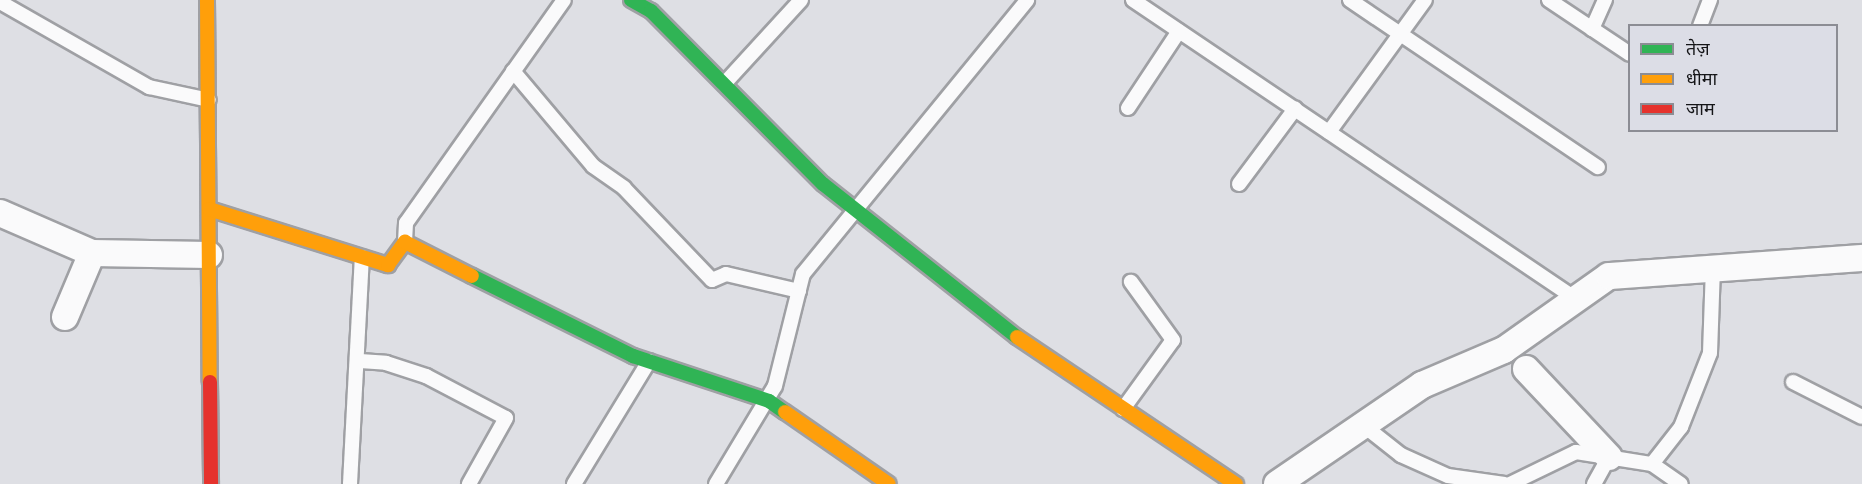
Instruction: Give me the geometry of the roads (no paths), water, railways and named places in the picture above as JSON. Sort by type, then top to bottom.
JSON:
[{"type":"street","points":[[207,0],[210,484]]},
{"type":"street","points":[[631,0],[651,11],[857,212],[973,307],[1121,411],[1236,484]]},
{"type":"street","points":[[209,209],[388,265],[405,242],[649,361],[768,401],[890,484]]},
{"type":"street","points":[[0,213],[92,253],[209,255]]},
{"type":"street","points":[[65,316],[92,253]]},
{"type":"street","points":[[1277,484],[1422,385],[1504,350],[1609,276],[1713,265],[1862,258]]},
{"type":"street","points":[[1526,369],[1609,457]]},
{"type":"lane","points":[[405,242],[406,223],[564,0]]},
{"type":"lane","points":[[724,84],[801,0]]},
{"type":"lane","points":[[716,484],[768,401],[803,274],[857,212],[1027,0]]},
{"type":"lane","points":[[1133,0],[1576,299]]},
{"type":"lane","points":[[1350,0],[1598,166]]},
{"type":"lane","points":[[1329,132],[1425,0]]},
{"type":"lane","points":[[1549,0],[1628,53]]},
{"type":"lane","points":[[1592,29],[1605,0]]},
{"type":"lane","points":[[1701,24],[1710,0]]},
{"type":"lane","points":[[0,2],[149,87],[208,100]]},
{"type":"lane","points":[[1128,108],[1179,31]]},
{"type":"lane","points":[[513,71],[593,166],[624,188],[712,280],[726,274],[799,291]]},
{"type":"lane","points":[[1239,184],[1295,109]]},
{"type":"lane","points":[[350,484],[360,361],[362,257]]},
{"type":"lane","points":[[1652,464],[1681,427],[1710,353],[1713,265]]},
{"type":"lane","points":[[1121,411],[1173,340],[1131,282]]},
{"type":"lane","points":[[360,361],[386,363],[426,376],[506,418],[469,484]]},
{"type":"lane","points":[[574,484],[649,361]]},
{"type":"lane","points":[[1793,382],[1862,417]]},
{"type":"lane","points":[[1363,425],[1401,456],[1448,476],[1504,484]]},
{"type":"lane","points":[[1510,484],[1576,452],[1652,464],[1681,484]]},
{"type":"lane","points":[[1594,484],[1609,457]]},
{"type":"lane","points":[[859,484],[867,469]]}]
